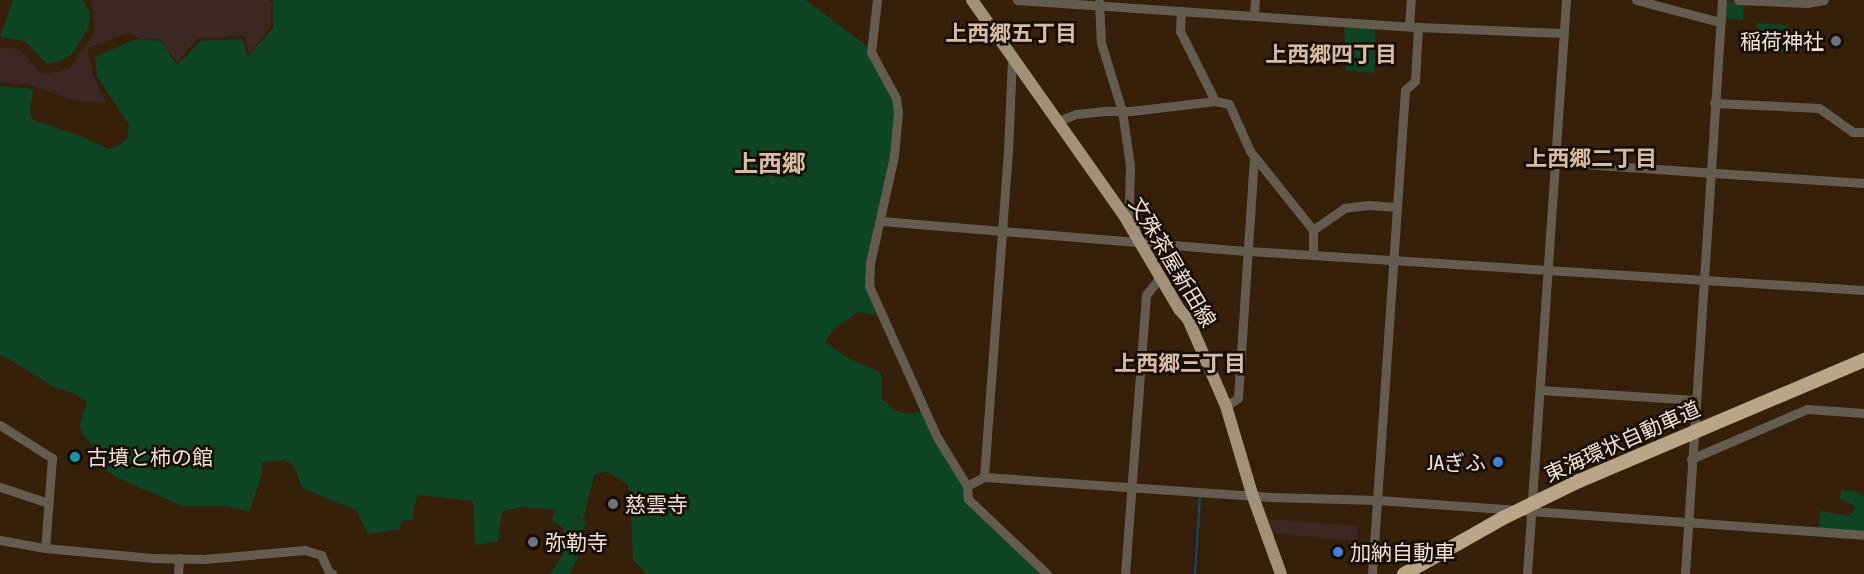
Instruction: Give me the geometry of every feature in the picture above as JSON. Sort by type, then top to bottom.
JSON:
[{"type":"highway","name":"東海環状自動車道","points":[[1404,574],[1503,518],[1579,481],[1864,360]]},
{"type":"main road","name":"文殊茶屋新田線","points":[[972,0],[1056,122],[1088,163],[1188,319],[1226,406],[1252,494],[1281,574]]},
{"type":"street","points":[[877,0],[872,52],[896,98],[898,112],[894,156],[870,263],[869,286],[937,437],[966,486],[968,499],[1047,574]]},
{"type":"street","points":[[1017,0],[1099,3],[1181,11],[1414,26],[1564,33]]},
{"type":"street","points":[[1254,14],[1255,0]]},
{"type":"street","points":[[1372,574],[1405,90],[1414,81],[1414,26],[1411,0]]},
{"type":"street","points":[[1527,574],[1566,0]]},
{"type":"street","points":[[1636,0],[1720,21]]},
{"type":"street","points":[[1684,574],[1722,0]]},
{"type":"street","points":[[1738,0],[1807,3],[1824,0]]},
{"type":"street","points":[[1099,3],[1101,43],[1122,111],[1130,165],[1129,207],[1139,240]]},
{"type":"street","points":[[1181,11],[1180,31],[1215,100]]},
{"type":"street","points":[[984,477],[1003,231],[1012,59]]},
{"type":"street","points":[[1056,122],[1076,114],[1215,100],[1229,104],[1254,157],[1313,230],[1313,255]]},
{"type":"street","points":[[1714,103],[1819,108],[1853,132],[1864,132]]},
{"type":"street","points":[[1226,406],[1238,399],[1254,157]]},
{"type":"street","points":[[1554,162],[1864,183]]},
{"type":"street","points":[[1313,230],[1344,208],[1368,205],[1397,207]]},
{"type":"street","points":[[881,221],[1139,240],[1249,251],[1705,278],[1864,290]]},
{"type":"street","points":[[1125,574],[1146,295],[1160,277]]},
{"type":"street","points":[[1541,390],[1694,400]]},
{"type":"street","points":[[1691,459],[1807,409],[1864,413]]},
{"type":"street","points":[[0,425],[52,458],[45,548]]},
{"type":"street","points":[[966,486],[984,477],[1378,501],[1864,535]]},
{"type":"street","points":[[0,487],[48,503]]},
{"type":"street","points":[[0,540],[45,548],[204,559],[305,550],[321,555],[329,572],[333,574]]},
{"type":"street","points":[[178,574],[179,558]]},
{"type":"shaded area","points":[[92,0],[268,0],[271,3],[270,28],[249,54],[245,36],[198,38],[177,62],[160,39],[141,39],[129,33],[88,48],[93,76],[106,103],[72,100],[28,84],[0,83],[0,48],[20,49],[41,74],[68,70],[94,33]]},
{"type":"shaded area","points":[[1268,519],[1358,526],[1357,541],[1270,533]]},
{"type":"green space","points":[[13,0],[83,0],[90,13],[89,27],[72,54],[58,62],[47,64],[25,41],[0,37]]},
{"type":"green space","points":[[273,0],[806,0],[864,44],[887,73],[901,124],[868,271],[880,310],[874,315],[858,312],[834,329],[825,342],[846,357],[881,373],[882,399],[894,410],[910,414],[928,410],[964,492],[991,528],[1042,574],[647,574],[633,560],[631,515],[634,509],[628,484],[607,472],[595,474],[583,519],[561,512],[586,521],[577,560],[569,574],[550,574],[563,555],[563,528],[551,520],[556,510],[552,509],[520,507],[502,512],[498,542],[475,545],[473,501],[417,495],[412,520],[401,521],[400,529],[368,534],[356,510],[302,488],[294,466],[284,460],[263,462],[261,478],[249,512],[227,506],[182,506],[118,478],[95,464],[98,452],[82,434],[80,424],[87,402],[73,393],[56,388],[0,354],[0,86],[33,89],[30,113],[33,120],[83,137],[109,149],[127,139],[129,124],[97,77],[95,57],[136,39],[161,41],[177,65],[200,41],[242,39],[248,57],[273,28]]},
{"type":"green space","points":[[1726,2],[1744,3],[1743,20],[1724,19]]},
{"type":"green space","points":[[1344,23],[1375,26],[1375,73],[1346,71]]},
{"type":"green space","points":[[1757,23],[1788,25],[1786,52],[1757,49]]},
{"type":"green space","points":[[1841,490],[1856,491],[1864,497],[1864,531],[1819,528],[1820,511],[1849,516],[1857,507],[1840,499]]},
{"type":"waterway","points":[[1195,574],[1200,496]]},
{"type":"place","name":"稲荷神社","points":[[1836,41]]},
{"type":"place","name":"古墳と柿の館","points":[[75,457]]},
{"type":"place","name":"JAぎふ","points":[[1498,462]]},
{"type":"place","name":"慈雲寺","points":[[613,504]]},
{"type":"place","name":"弥勒寺","points":[[533,542]]},
{"type":"place","name":"加納自動車","points":[[1338,552]]},
{"type":"district","name":"上西郷五丁目","points":[[1011,34]]},
{"type":"district","name":"上西郷四丁目","points":[[1331,55]]},
{"type":"district","name":"上西郷二丁目","points":[[1591,159]]},
{"type":"district","name":"上西郷","points":[[770,164]]},
{"type":"district","name":"上西郷三丁目","points":[[1180,364]]}]
